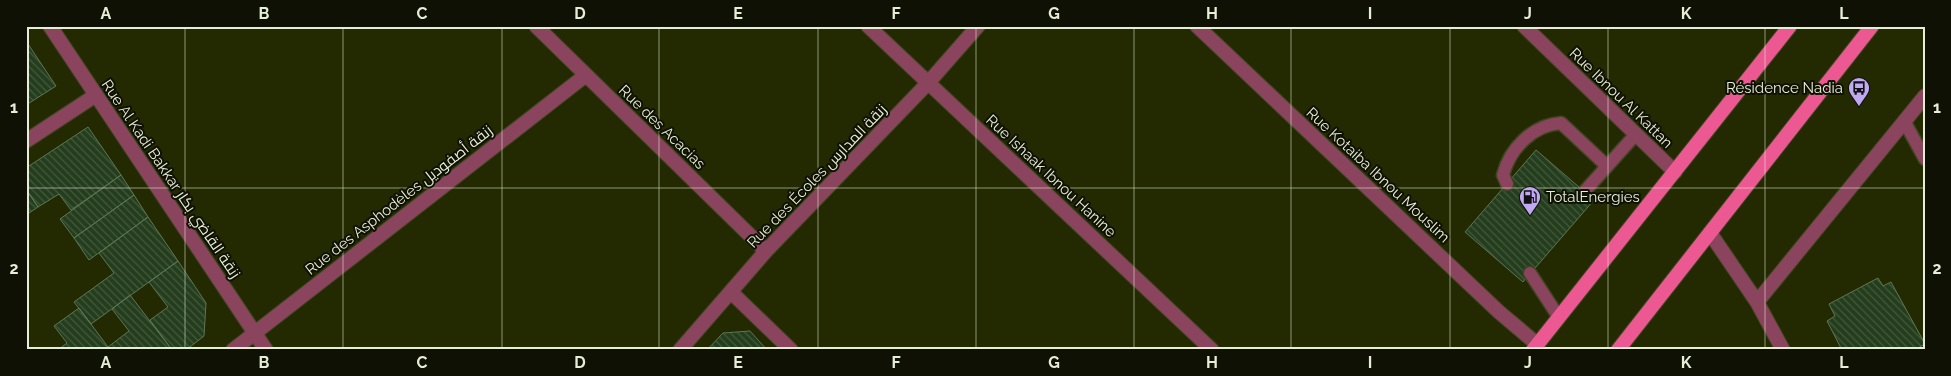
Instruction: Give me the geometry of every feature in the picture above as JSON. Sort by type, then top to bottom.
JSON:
[{"type":"main road","points":[[1535,347],[1790,26]]},
{"type":"main road","points":[[1618,350],[1872,26]]},
{"type":"street","name":"Rue Al Kadi Bakkar زنقة القاضي بكار","points":[[50,26],[266,350]]},
{"type":"street","name":"Rue des Acacias","points":[[536,26],[766,251]]},
{"type":"street","name":"Rue Ishaak Ibnou Hanine","points":[[868,26],[1212,350]]},
{"type":"street","name":"Rue des Écoles زنقة المدارس","points":[[680,350],[732,293],[766,251],[928,83],[978,26]]},
{"type":"street","name":"Rue Kotaiba Ibnou Mouslim","points":[[1197,26],[1535,347]]},
{"type":"street","name":"Rue Ibnou Al Kattan","points":[[1524,26],[1675,172]]},
{"type":"street","name":"Rue des Asphodèles زنقة أصفوديل","points":[[233,350],[586,75]]},
{"type":"street","points":[[26,141],[96,95]]},
{"type":"street","points":[[1757,302],[1925,96]]},
{"type":"street","points":[[1710,233],[1757,302],[1783,350]]},
{"type":"street","points":[[732,293],[791,350]]},
{"type":"lane","points":[[1904,121],[1925,159]]},
{"type":"lane","points":[[1507,184],[1503,175],[1506,162],[1532,132],[1547,124],[1561,123],[1607,166]]},
{"type":"lane","points":[[1584,192],[1636,134]]},
{"type":"lane","points":[[1530,273],[1558,316]]},
{"type":"building","points":[[26,41],[56,86],[26,105]]},
{"type":"building","points":[[88,127],[121,175],[71,210],[59,194],[38,207],[26,189],[26,168]]},
{"type":"building","points":[[1536,150],[1594,200],[1523,282],[1465,232]]},
{"type":"building","points":[[121,175],[134,195],[74,238],[60,219]]},
{"type":"building","points":[[26,189],[38,207],[26,215]]},
{"type":"building","points":[[134,195],[148,217],[89,260],[74,238]]},
{"type":"building","points":[[148,217],[178,261],[91,324],[74,302],[114,273],[99,253]]},
{"type":"building","points":[[178,261],[206,303],[204,336],[186,350],[172,350],[150,320],[168,307],[149,282]]},
{"type":"building","points":[[1878,278],[1883,286],[1891,282],[1925,344],[1918,348],[1919,350],[1842,350],[1827,321],[1835,316],[1829,304]]},
{"type":"building","points":[[130,295],[172,350],[58,350],[67,343],[54,326],[79,308],[108,347],[129,331],[112,309]]},
{"type":"building","points":[[750,331],[767,350],[707,350],[723,333]]},
{"type":"place","name":"Résidence Nadia","points":[[1859,107]]},
{"type":"place","name":"TotalEnergies","points":[[1530,216]]}]
